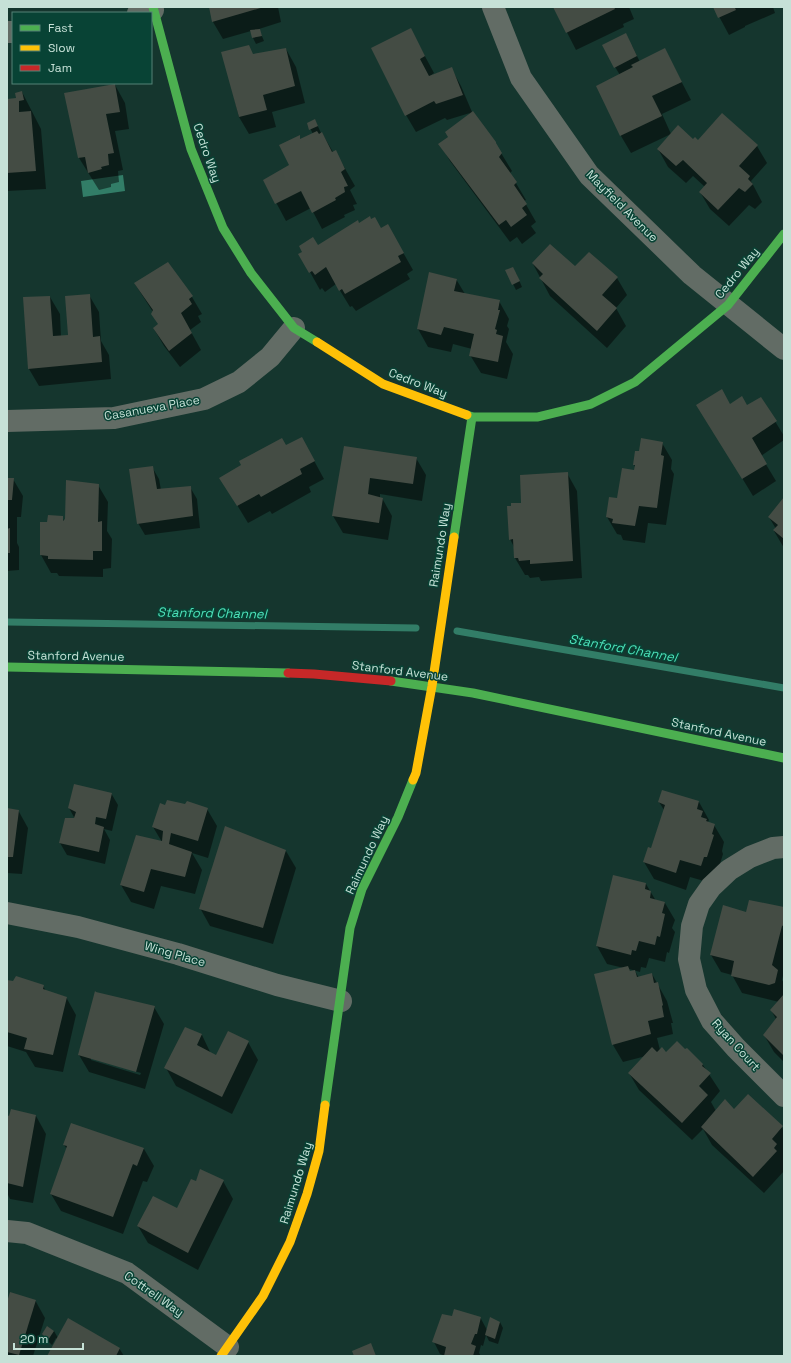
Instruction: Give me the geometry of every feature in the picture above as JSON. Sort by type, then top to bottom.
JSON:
[{"type":"street","name":"Mayfield Avenue","points":[[493,7],[521,78],[589,175],[692,275],[784,349]]},
{"type":"street","name":"Cedro Way","points":[[152,23],[191,148],[223,228],[251,273],[294,328],[383,384],[472,417],[537,417],[591,404],[635,382],[728,305],[784,234]]},
{"type":"street","name":"Casanueva Place","points":[[7,421],[114,418],[204,399],[239,382],[270,357],[294,328]]},
{"type":"street","name":"Raimundo Way","points":[[224,1352],[263,1296],[290,1242],[307,1194],[319,1151],[350,928],[362,889],[398,817],[416,773],[432,686],[472,417]]},
{"type":"street","name":"Stanford Avenue","points":[[7,667],[314,674],[390,681],[473,693],[784,758]]},
{"type":"street","name":"Ryan Court","points":[[784,847],[773,848],[750,857],[729,870],[711,888],[699,904],[692,926],[689,959],[696,990],[712,1021],[736,1048],[784,1096]]},
{"type":"street","name":"Wing Place","points":[[7,913],[86,929],[178,954],[277,985],[340,1001]]},
{"type":"street","name":"Cottrell Way","points":[[7,1231],[27,1233],[127,1273],[224,1352]]},
{"type":"shaded area","points":[[123,175],[125,191],[83,197],[81,181]]},
{"type":"building","points":[[209,7],[264,7],[212,22]]},
{"type":"building","points":[[553,7],[614,7],[615,9],[566,33]]},
{"type":"building","points":[[713,7],[738,7],[735,8],[736,10],[718,18]]},
{"type":"building","points":[[411,28],[425,56],[420,59],[429,76],[452,67],[463,95],[436,104],[434,101],[405,116],[371,48]]},
{"type":"building","points":[[260,29],[262,36],[252,38],[250,30]]},
{"type":"building","points":[[626,33],[637,56],[614,68],[602,45]]},
{"type":"building","points":[[249,45],[253,54],[286,48],[295,86],[263,95],[267,110],[239,117],[221,52]]},
{"type":"building","points":[[665,48],[682,82],[652,96],[662,116],[620,136],[596,86],[633,67],[631,65]]},
{"type":"building","points":[[115,84],[120,112],[106,114],[114,153],[108,154],[109,165],[101,167],[102,169],[88,173],[85,157],[78,158],[64,93]]},
{"type":"building","points":[[22,91],[24,100],[19,101],[19,112],[31,111],[36,171],[7,173],[7,99],[16,98],[15,93]]},
{"type":"building","points":[[473,111],[496,142],[502,153],[499,157],[517,182],[514,185],[527,204],[522,208],[527,215],[511,227],[506,220],[499,225],[438,144],[448,137],[445,132]]},
{"type":"building","points":[[722,113],[758,145],[739,166],[750,176],[748,179],[753,184],[745,192],[739,188],[718,210],[699,192],[707,183],[683,160],[676,166],[657,149],[678,125],[693,139],[695,137],[698,140]]},
{"type":"building","points":[[315,119],[318,126],[309,130],[307,123]]},
{"type":"building","points":[[317,131],[319,134],[322,132],[332,152],[336,150],[345,169],[341,172],[348,186],[344,187],[345,192],[335,198],[336,200],[312,213],[301,191],[275,204],[263,180],[289,165],[279,145],[300,135],[300,139]]},
{"type":"building","points":[[370,216],[371,219],[375,217],[381,228],[388,224],[404,253],[398,256],[401,262],[345,294],[342,289],[339,291],[326,267],[315,275],[312,271],[309,273],[298,254],[302,252],[299,246],[313,237],[318,245],[358,220],[359,223]]},
{"type":"building","points":[[550,244],[575,266],[589,252],[618,277],[602,295],[617,308],[597,331],[539,278],[543,274],[532,263]]},
{"type":"building","points":[[168,262],[193,296],[189,299],[192,304],[181,313],[192,333],[169,351],[153,328],[158,324],[151,314],[153,310],[134,283]]},
{"type":"building","points":[[513,267],[520,281],[512,285],[505,270]]},
{"type":"building","points":[[429,272],[457,279],[454,291],[500,300],[498,310],[500,310],[495,329],[497,330],[496,334],[503,336],[498,362],[469,356],[474,334],[444,327],[441,335],[417,329]]},
{"type":"building","points":[[90,294],[93,337],[100,336],[102,362],[28,369],[23,297],[50,296],[53,336],[68,335],[65,296]]},
{"type":"building","points":[[722,389],[730,404],[742,396],[747,405],[761,397],[777,421],[752,438],[767,464],[742,479],[696,405]]},
{"type":"building","points":[[302,437],[315,461],[300,469],[302,474],[261,497],[259,494],[237,506],[219,478],[241,465],[239,461],[282,438],[286,445]]},
{"type":"building","points":[[641,438],[663,442],[661,455],[664,456],[657,508],[639,506],[635,526],[612,523],[613,519],[606,517],[609,497],[617,498],[622,468],[634,470],[635,465],[633,465],[635,451],[639,451]]},
{"type":"building","points":[[344,446],[417,457],[413,484],[370,478],[368,494],[383,498],[379,523],[332,516]]},
{"type":"building","points":[[153,466],[157,489],[191,486],[193,516],[137,524],[129,469]]},
{"type":"building","points":[[568,472],[573,561],[530,564],[530,560],[519,561],[518,558],[514,558],[513,539],[509,540],[507,506],[511,506],[511,503],[521,503],[520,475]]},
{"type":"building","points":[[7,478],[14,478],[12,500],[7,500]]},
{"type":"building","points":[[66,480],[99,484],[98,522],[102,521],[102,551],[93,551],[93,560],[48,559],[48,556],[40,555],[40,522],[47,522],[48,515],[63,516],[63,521],[65,519]]},
{"type":"building","points":[[784,497],[784,539],[773,530],[778,525],[768,517]]},
{"type":"building","points":[[10,528],[10,553],[7,553],[7,529]]},
{"type":"building","points":[[74,784],[112,793],[106,819],[96,817],[95,824],[104,827],[99,852],[59,843],[65,818],[74,818],[76,812],[68,808]]},
{"type":"building","points":[[662,790],[699,801],[697,809],[703,811],[701,817],[707,819],[706,821],[715,824],[712,834],[714,835],[707,857],[704,857],[701,866],[680,860],[676,873],[643,862],[648,847],[651,848],[665,805],[658,802]]},
{"type":"building","points":[[167,800],[185,804],[187,801],[208,808],[198,841],[171,833],[169,844],[192,852],[185,877],[151,869],[144,892],[120,885],[136,835],[162,841],[163,831],[152,827],[160,803],[165,805]]},
{"type":"building","points":[[7,808],[19,810],[13,857],[7,857]]},
{"type":"building","points":[[225,826],[286,850],[263,928],[199,909]]},
{"type":"building","points":[[613,875],[646,883],[645,889],[651,891],[650,898],[665,902],[662,913],[665,914],[660,937],[657,936],[655,945],[639,941],[636,951],[632,950],[631,955],[596,946]]},
{"type":"building","points":[[749,900],[784,907],[784,925],[782,926],[772,965],[778,970],[775,983],[769,985],[731,976],[734,961],[710,955],[723,905],[746,912]]},
{"type":"building","points":[[628,966],[630,971],[635,970],[637,977],[652,973],[654,983],[658,982],[664,1017],[648,1021],[651,1034],[612,1045],[594,974]]},
{"type":"building","points":[[16,976],[44,985],[43,989],[67,997],[53,1055],[24,1049],[27,1038],[7,1032],[7,980],[13,981]]},
{"type":"building","points":[[95,991],[155,1006],[136,1072],[78,1055]]},
{"type":"building","points":[[784,994],[784,1056],[763,1035],[777,1017],[770,1010]]},
{"type":"building","points":[[185,1027],[202,1034],[197,1045],[216,1055],[228,1031],[249,1041],[222,1097],[164,1068]]},
{"type":"building","points":[[677,1041],[685,1049],[687,1048],[703,1064],[702,1066],[711,1073],[699,1086],[708,1095],[682,1123],[628,1073],[652,1047],[657,1052],[662,1047],[666,1052]]},
{"type":"building","points":[[748,1094],[783,1126],[772,1139],[777,1144],[774,1148],[777,1151],[753,1177],[701,1127],[725,1099],[734,1109]]},
{"type":"building","points":[[11,1109],[36,1115],[23,1187],[7,1183],[7,1115],[9,1116]]},
{"type":"building","points":[[71,1123],[144,1148],[137,1166],[133,1164],[113,1217],[50,1194],[67,1146],[63,1145]]},
{"type":"building","points":[[200,1169],[224,1180],[188,1253],[137,1226],[153,1196],[177,1208],[191,1179],[196,1181]]},
{"type":"building","points":[[10,1292],[36,1300],[19,1355],[7,1352],[7,1302]]},
{"type":"building","points":[[454,1309],[481,1317],[477,1334],[475,1334],[471,1344],[476,1346],[473,1356],[444,1356],[446,1347],[432,1342],[442,1314],[452,1316]]},
{"type":"building","points":[[490,1317],[500,1322],[495,1339],[485,1335]]},
{"type":"building","points":[[68,1318],[120,1348],[116,1356],[47,1356]]},
{"type":"building","points":[[47,1326],[54,1331],[48,1340],[42,1334]]},
{"type":"building","points":[[371,1343],[376,1356],[354,1356],[352,1351]]},
{"type":"waterway","name":"Stanford Channel","points":[[7,622],[416,628]]},
{"type":"waterway","name":"Stanford Channel","points":[[457,631],[784,688]]},
{"type":"traffic: fast","points":[[153,7],[191,149],[223,228],[251,273],[294,328],[317,342]]},
{"type":"traffic: fast","points":[[467,415],[472,417],[537,417],[591,404],[635,382],[728,305],[784,234]]},
{"type":"traffic: fast","points":[[454,537],[472,417]]},
{"type":"traffic: fast","points":[[7,667],[288,673]]},
{"type":"traffic: fast","points":[[391,681],[473,693],[784,758]]},
{"type":"traffic: fast","points":[[325,1105],[350,928],[362,889],[398,817],[413,780]]},
{"type":"traffic: slow","points":[[317,342],[383,384],[467,415]]},
{"type":"traffic: slow","points":[[413,780],[416,773],[432,686],[454,537]]},
{"type":"traffic: slow","points":[[221,1356],[263,1296],[290,1242],[307,1194],[319,1151],[325,1105]]},
{"type":"traffic: jam","points":[[288,673],[391,681]]}]
